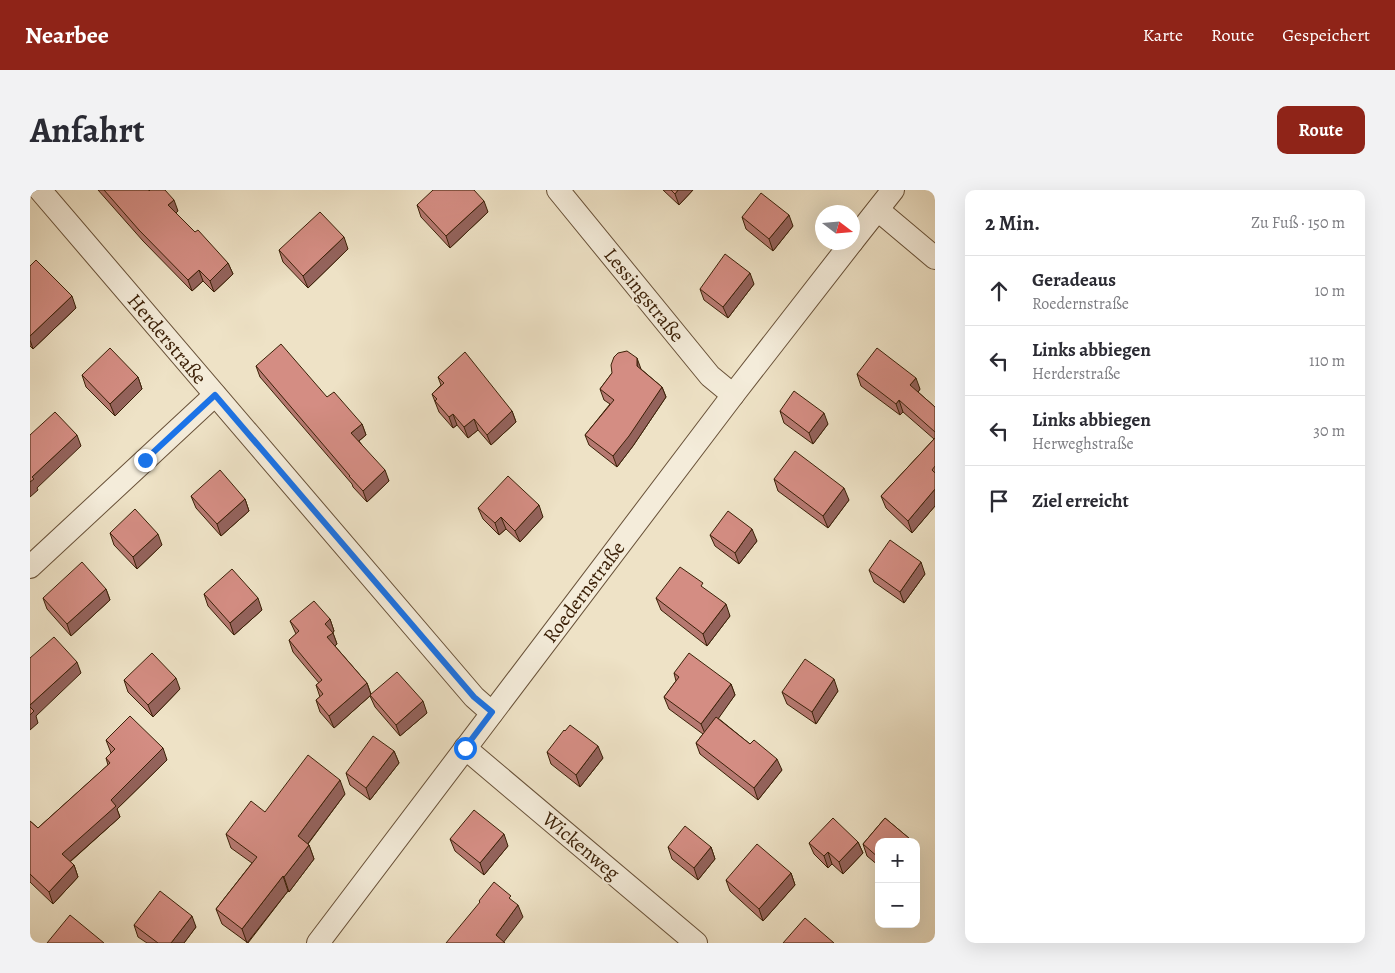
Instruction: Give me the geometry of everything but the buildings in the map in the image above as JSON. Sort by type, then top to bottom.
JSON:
[{"type":"street","name":"Herderstraße","points":[[40,190],[474,697],[492,712]]},
{"type":"street","name":"Lessingstraße","points":[[558,190],[710,376],[733,395]]},
{"type":"street","name":"Roedernstraße","points":[[860,232],[893,190]]},
{"type":"street","points":[[878,210],[935,258]]},
{"type":"street","name":"Roedernstraße","points":[[318,943],[733,395],[846,250]]},
{"type":"street","points":[[30,566],[215,395]]},
{"type":"street","name":"Wickenweg","points":[[465,748],[696,943]]},
{"type":"route","points":[[145,460],[215,395],[474,697],[492,712],[465,748]]}]
